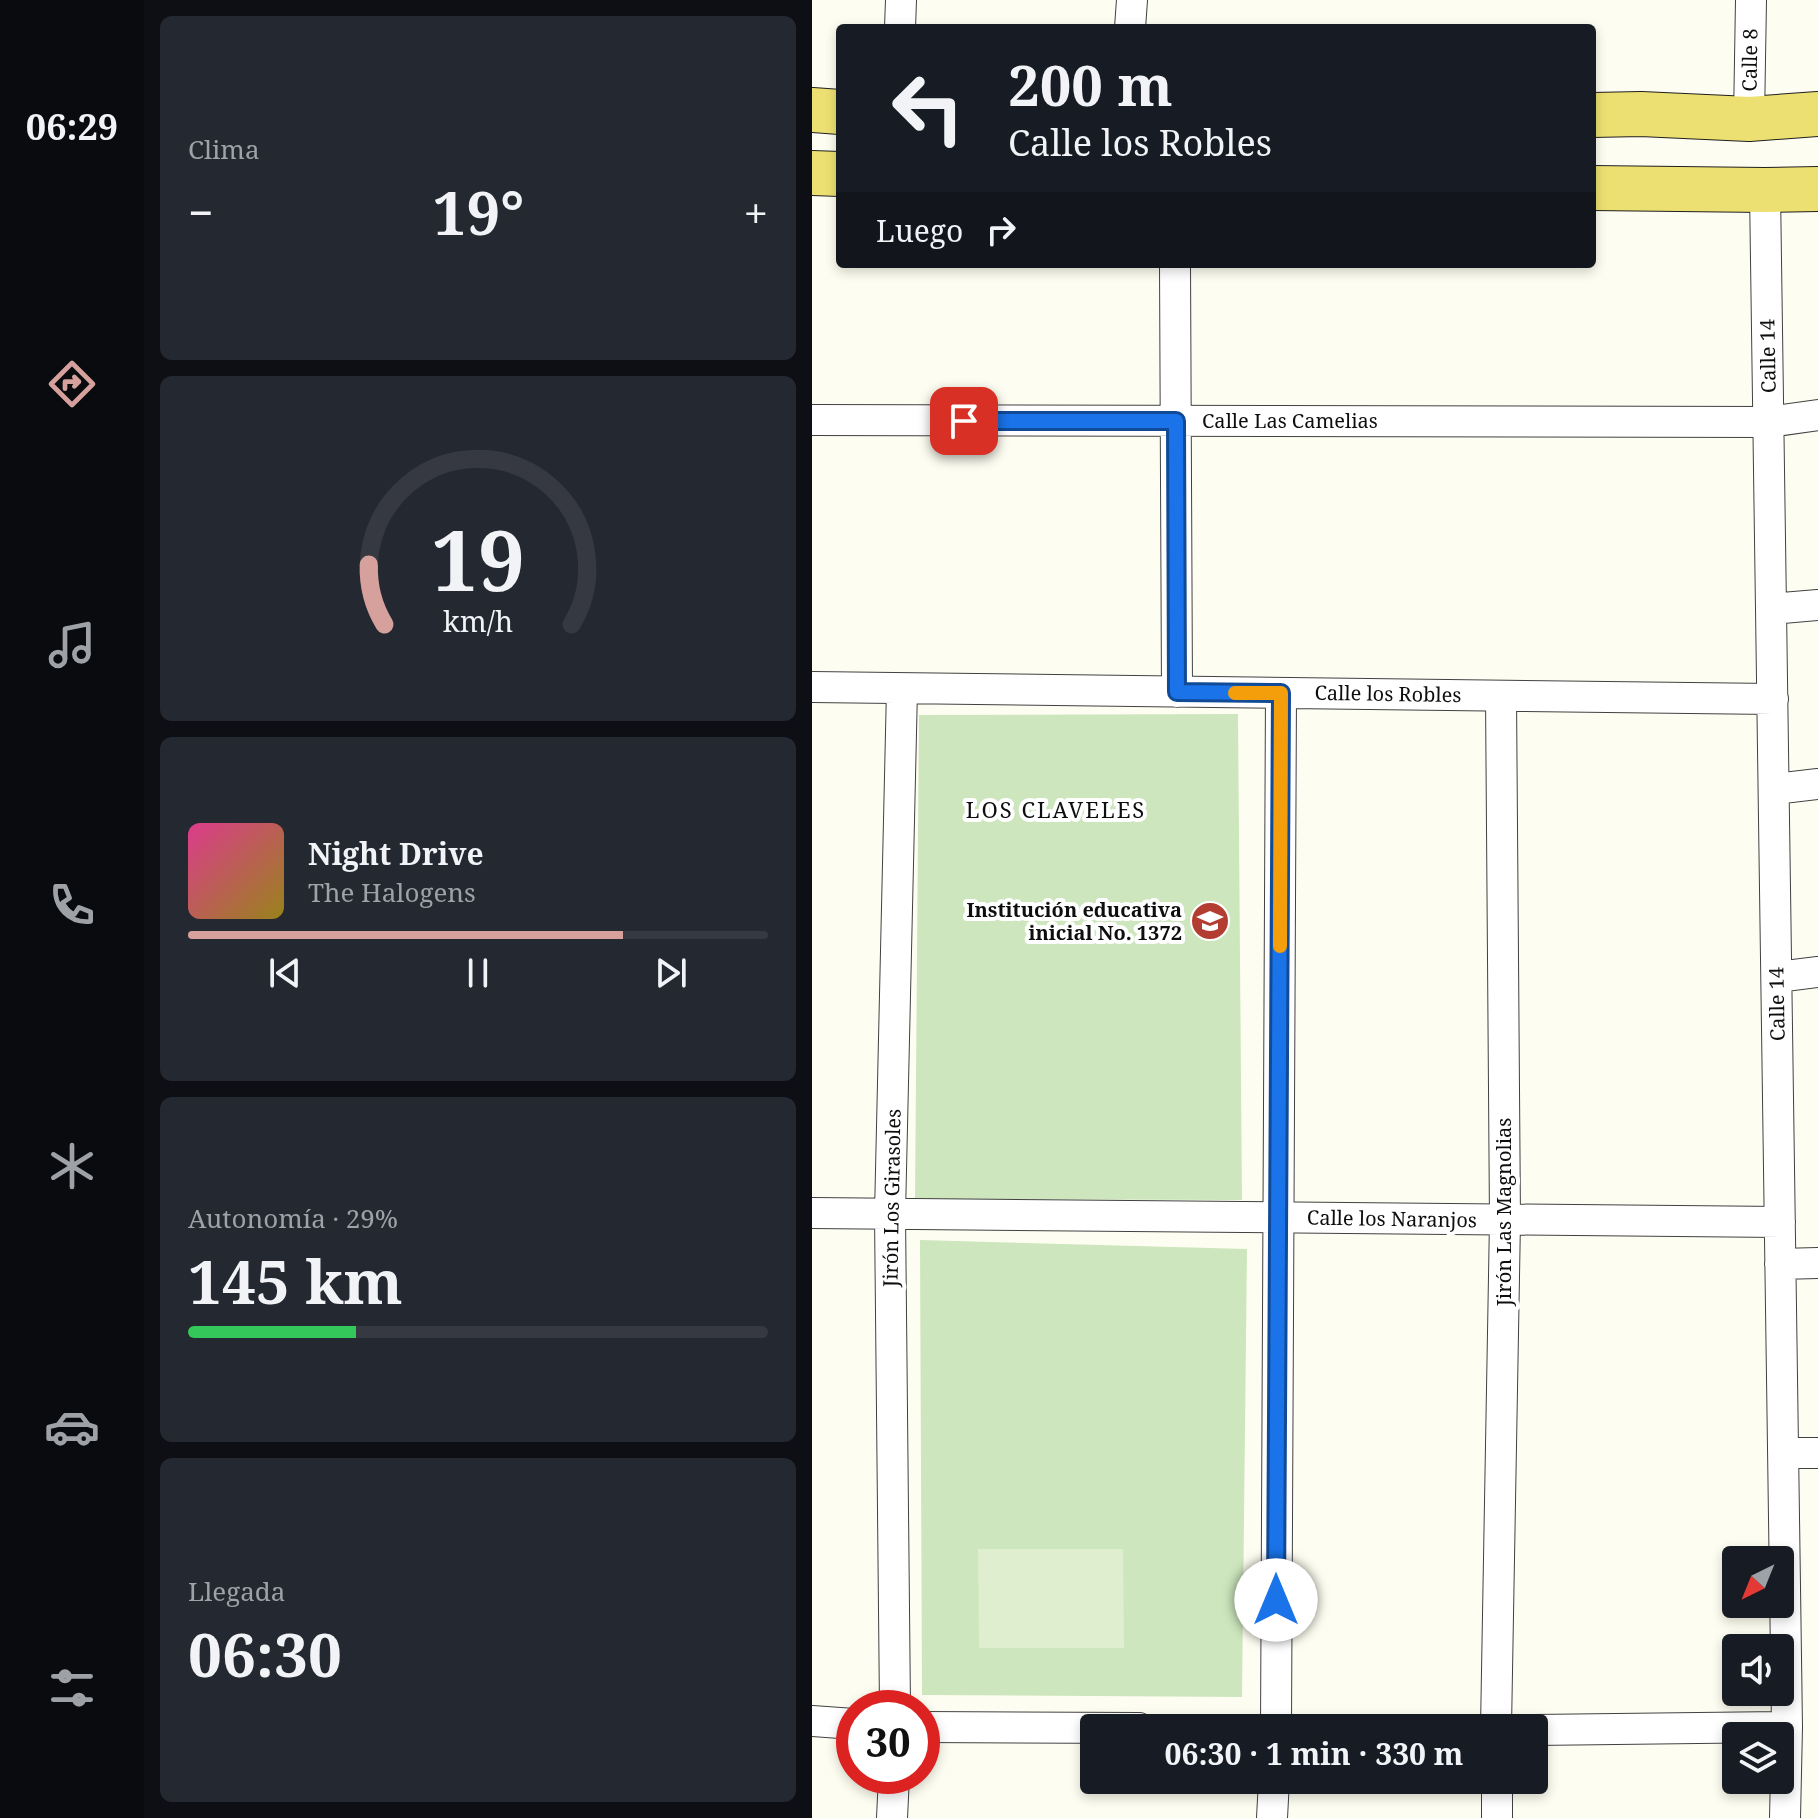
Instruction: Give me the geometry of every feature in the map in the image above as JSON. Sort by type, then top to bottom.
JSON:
[{"type":"main road","points":[[812,110],[836,112]]},
{"type":"main road","points":[[1596,115],[1749,119],[1818,114]]},
{"type":"main road","points":[[812,173],[836,174]]},
{"type":"main road","points":[[1596,188],[1818,189]]},
{"type":"street","points":[[900,24],[901,0]]},
{"type":"street","points":[[1130,24],[1132,0]]},
{"type":"street","name":"Calle 8","points":[[1749,119],[1751,0]]},
{"type":"street","name":"Calle 14","points":[[1765,190],[1787,1722]]},
{"type":"street","points":[[1175,268],[1177,692]]},
{"type":"street","name":"Calle Las Camelias","points":[[812,420],[1769,422],[1818,415]]},
{"type":"street","points":[[1771,609],[1818,605]]},
{"type":"street","name":"Calle los Robles","points":[[812,687],[1773,699]]},
{"type":"street","name":"Jirón Los Girasoles","points":[[895,1690],[890,1214],[902,689]]},
{"type":"street","points":[[1276,1714],[1281,693]]},
{"type":"street","name":"Jirón Las Magnolias","points":[[1496,1714],[1505,1220],[1501,696]]},
{"type":"street","points":[[1774,789],[1818,784]]},
{"type":"street","points":[[1777,977],[1818,972]]},
{"type":"street","name":"Calle los Naranjos","points":[[812,1213],[1780,1222]]},
{"type":"street","points":[[1780,1264],[1818,1263]]},
{"type":"street","points":[[1784,1453],[1818,1453]]},
{"type":"street","points":[[812,1721],[836,1723]]},
{"type":"street","points":[[940,1727],[1080,1728]]},
{"type":"street","points":[[1548,1730],[1722,1728]]},
{"type":"street","points":[[892,1818],[893,1794]]},
{"type":"street","points":[[1272,1818],[1273,1794]]},
{"type":"street","points":[[1497,1794],[1497,1818]]},
{"type":"street","name":"Calle 14","points":[[1785,1818],[1786,1794]]},
{"type":"green space","points":[[1238,714],[1242,1200],[915,1199],[919,715]]},
{"type":"green space","points":[[920,1240],[1247,1249],[1242,1697],[940,1695],[940,1690],[922,1690]]},
{"type":"green space","points":[[978,1549],[1123,1549],[1124,1648],[979,1648]]},
{"type":"slow traffic","points":[[1235,693],[1281,693],[1280,946]]},
{"type":"place","name":"Institución educativa inicial No. 1372","points":[[1210,921]]},
{"type":"district","name":"LOS CLAVELES","points":[[1056,810]]},
{"type":"route","points":[[964,421],[1176,421],[1177,692],[1281,693],[1276,1600]]}]
